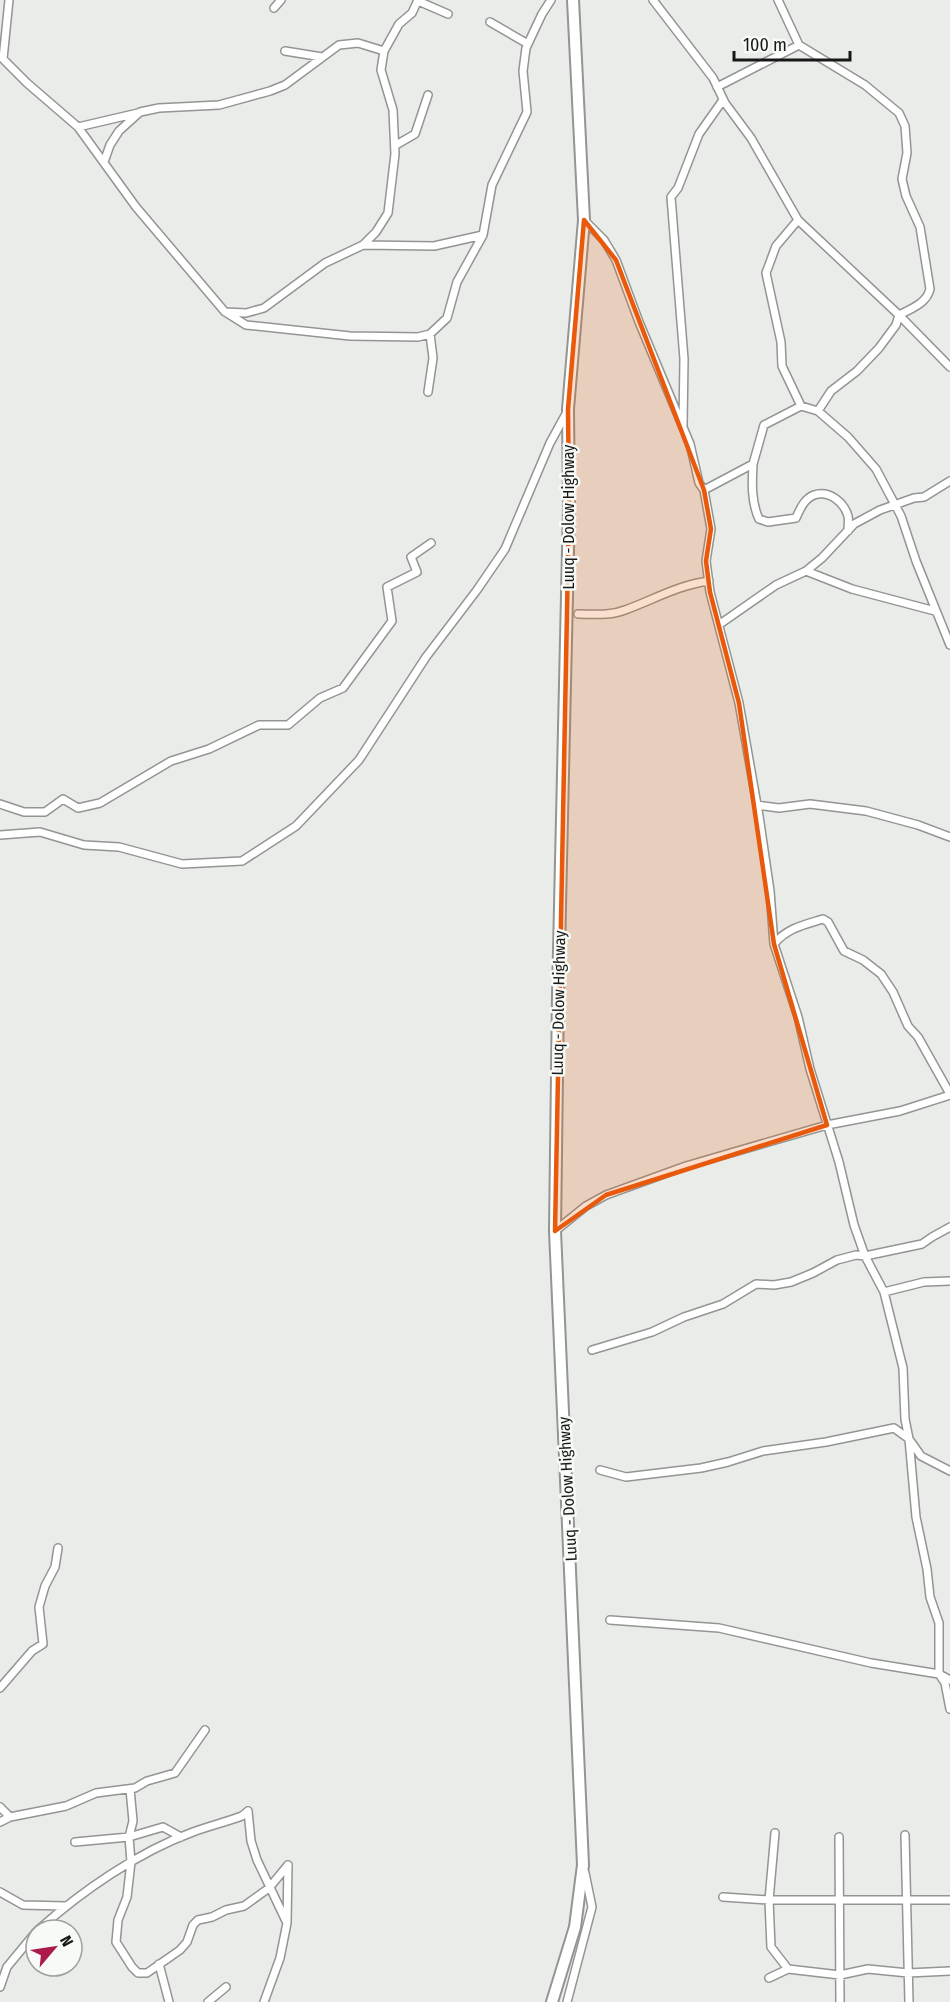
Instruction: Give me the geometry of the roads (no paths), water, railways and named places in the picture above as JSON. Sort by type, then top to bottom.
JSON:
[{"type":"main road","name":"Luuq - Dolow Highway","points":[[552,2002],[575,1927],[584,1865],[555,1231],[558,983],[569,518],[568,409],[584,220],[573,0]]},
{"type":"street","points":[[9,0],[3,58],[27,83],[78,127],[136,207],[225,312],[246,325],[350,336],[418,337],[430,334],[447,318],[457,282],[483,235],[492,185],[526,112],[523,71],[528,44],[551,0]]},
{"type":"street","points":[[274,8],[281,0]]},
{"type":"street","points":[[225,312],[246,313],[264,308],[325,263],[363,245],[376,232],[388,213],[396,145],[393,110],[381,70],[384,51],[399,24],[412,13],[418,0],[448,14]]},
{"type":"street","points":[[653,0],[714,78],[723,100],[751,138],[798,220],[899,315],[950,367]]},
{"type":"street","points":[[778,0],[799,45],[865,85],[899,113],[905,126],[907,153],[902,179],[906,196],[920,227],[930,289],[929,295],[917,306],[899,315],[896,325],[879,348],[857,371],[831,391],[818,411]]},
{"type":"street","points":[[490,22],[528,44]]},
{"type":"street","points":[[78,127],[159,108],[219,105],[270,91],[285,85],[339,45],[358,43],[384,51]]},
{"type":"street","points":[[717,87],[799,45]]},
{"type":"street","points":[[285,51],[322,57]]},
{"type":"street","points":[[396,145],[415,134],[428,94]]},
{"type":"street","points":[[683,429],[684,359],[671,197],[678,188],[699,134],[723,100]]},
{"type":"street","points":[[104,162],[110,145],[119,131],[140,112]]},
{"type":"street","points":[[584,220],[604,240],[616,260],[690,444],[699,483],[704,490],[711,529],[706,561],[709,581],[739,704],[770,891],[774,944],[798,1017],[810,1069],[839,1162],[854,1225],[865,1256],[884,1292],[903,1368],[905,1419],[916,1517],[927,1569],[930,1597],[939,1623],[939,1674],[945,1683],[950,1709]]},
{"type":"street","points":[[798,220],[776,246],[766,273],[781,342],[782,366],[801,406]]},
{"type":"street","points":[[363,245],[434,246],[483,235]]},
{"type":"street","points":[[428,392],[433,358],[430,334]]},
{"type":"street","points":[[848,531],[848,516],[840,501],[829,495],[815,495],[804,503],[795,518],[768,522],[759,519],[752,483],[753,464],[764,425],[801,406],[818,411],[848,437],[876,469],[901,516],[916,561],[950,645]]},
{"type":"street","points":[[0,835],[40,832],[84,845],[119,847],[182,864],[242,861],[296,826],[359,760],[426,657],[505,549],[550,443],[568,409]]},
{"type":"street","points":[[704,490],[753,464]]},
{"type":"street","points":[[720,624],[776,585],[806,572],[854,524],[895,504],[924,497],[950,481]]},
{"type":"street","points":[[0,804],[24,812],[45,812],[63,799],[78,808],[100,802],[171,761],[209,748],[259,725],[288,725],[320,699],[343,688],[392,621],[387,587],[417,572],[411,557],[431,543]]},
{"type":"street","points":[[806,572],[852,589],[935,611]]},
{"type":"street","points":[[578,614],[604,615],[623,611],[665,593],[694,583],[709,581]]},
{"type":"street","points":[[757,805],[779,808],[810,804],[866,811],[918,825],[950,837]]},
{"type":"street","points":[[555,1231],[586,1206],[606,1195],[686,1166],[827,1125],[900,1111],[950,1094],[918,1037],[908,1026],[893,992],[881,974],[863,960],[844,951],[828,922],[823,919],[800,926],[782,934],[774,944]]},
{"type":"street","points":[[591,1350],[652,1332],[684,1317],[723,1304],[756,1284],[774,1285],[791,1282],[837,1260],[922,1245],[950,1227]]},
{"type":"street","points":[[884,1292],[924,1282],[950,1281]]},
{"type":"street","points":[[600,1470],[626,1477],[700,1468],[763,1451],[826,1442],[894,1428],[909,1439],[921,1456],[950,1471]]},
{"type":"street","points":[[0,1688],[32,1651],[43,1644],[39,1607],[45,1586],[55,1568],[58,1548]]},
{"type":"street","points":[[610,1620],[719,1628],[871,1663],[939,1674],[950,1680]]},
{"type":"street","points":[[0,1822],[10,1817],[66,1806],[96,1794],[135,1788],[147,1781],[176,1773],[205,1730]]},
{"type":"street","points":[[130,1789],[131,1863],[127,1897],[118,1920],[116,1942],[132,1967],[138,1973],[147,1973],[180,1950],[187,1942],[193,1925],[198,1920],[244,1906],[269,1888],[288,1865],[287,1923],[280,1958],[264,2002]]},
{"type":"street","points":[[0,1807],[10,1817]]},
{"type":"street","points":[[52,1918],[65,1906],[131,1863],[181,1837],[242,1816],[248,1811],[250,1841],[269,1888],[287,1923]]},
{"type":"street","points":[[75,1842],[129,1837],[163,1827],[181,1837]]},
{"type":"street","points":[[775,1833],[769,1900],[771,1947],[788,1969]]},
{"type":"street","points":[[905,1835],[909,2002]]},
{"type":"street","points":[[839,1837],[840,2002]]},
{"type":"street","points":[[567,2002],[592,1907],[584,1865]]},
{"type":"street","points":[[0,1892],[23,1905],[65,1906]]},
{"type":"street","points":[[723,1897],[769,1900],[950,1900]]},
{"type":"street","points":[[0,1987],[7,1967],[24,1947]]},
{"type":"street","points":[[159,1964],[169,2002]]},
{"type":"street","points":[[769,1978],[788,1969],[840,1975],[868,1969],[908,1972],[950,1971]]},
{"type":"street","points":[[208,2002],[226,1987]]}]
